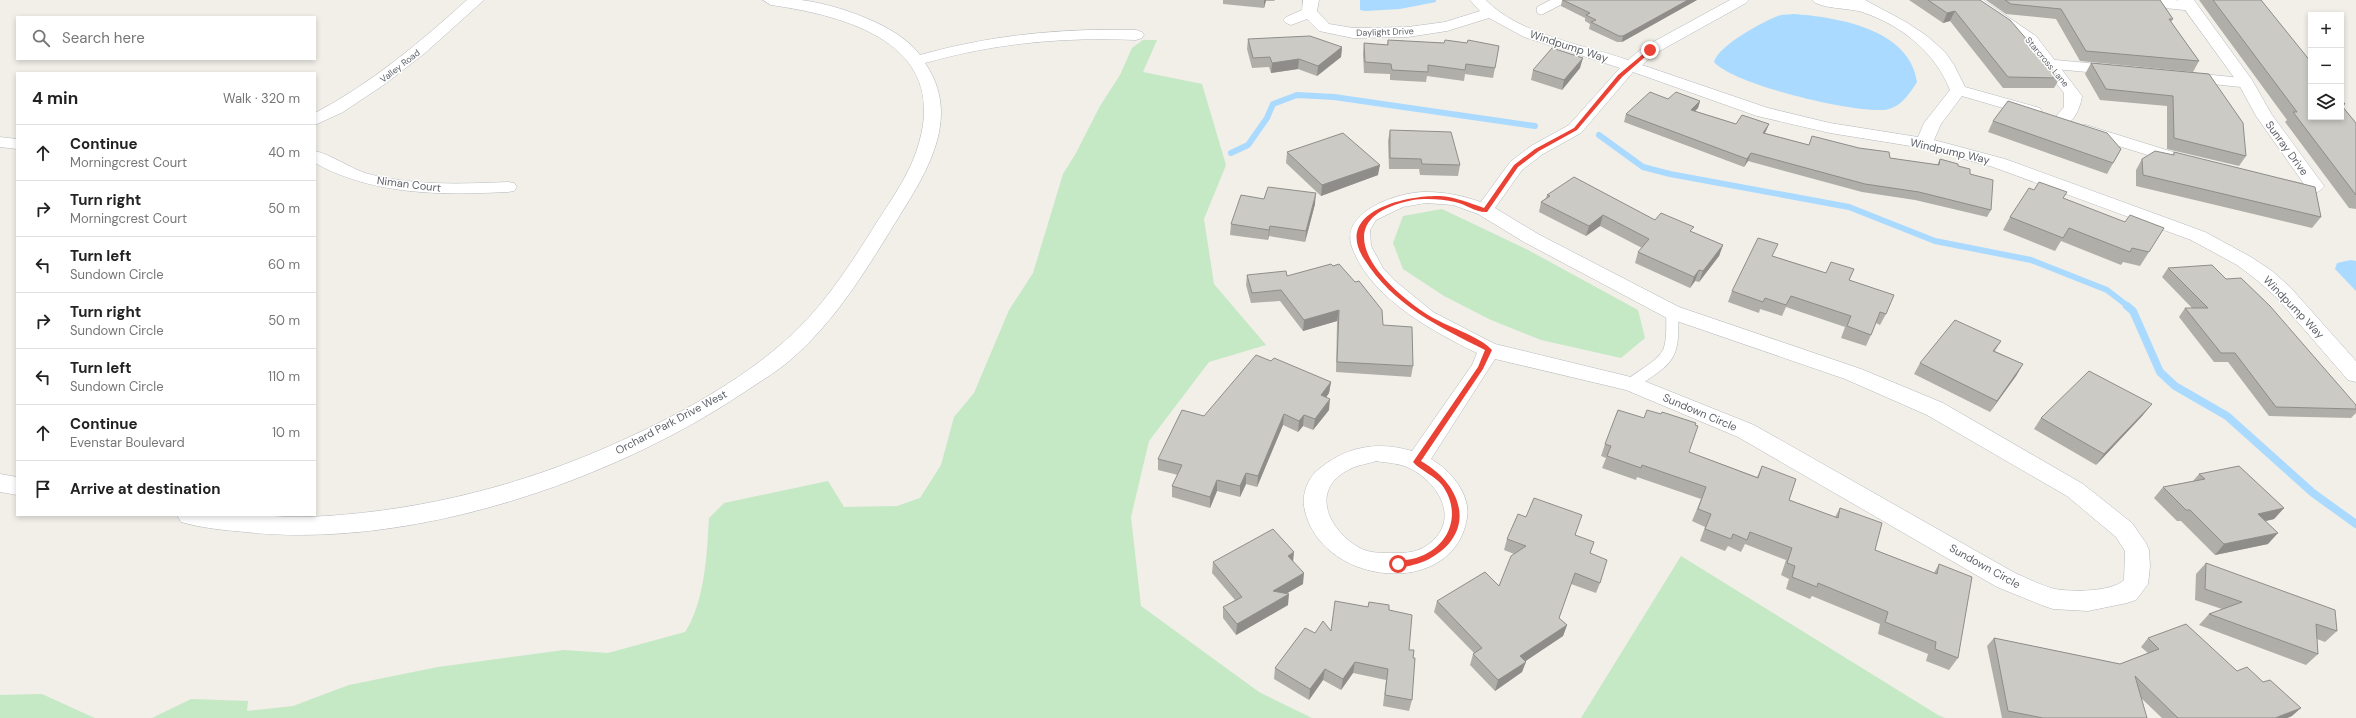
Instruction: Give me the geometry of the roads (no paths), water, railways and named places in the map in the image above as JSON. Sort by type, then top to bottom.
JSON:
[{"type":"street","name":"Valley Road","points":[[316,119],[364,93],[424,46],[476,0]]},
{"type":"street","points":[[771,0],[820,8],[860,21],[894,40],[918,60],[968,47],[1038,36],[1085,33],[1136,36]]},
{"type":"street","points":[[1485,210],[1516,166],[1537,150],[1576,129],[1630,66],[1650,50],[1741,0]]},
{"type":"street","points":[[1820,0],[1860,4],[1910,31],[1935,50],[1952,71],[1958,90],[1933,122],[1924,143]]},
{"type":"street","name":"Starcross Lane","points":[[1973,0],[2030,39],[2074,96],[2072,108],[2061,121]]},
{"type":"street","name":"Sunray Drive","points":[[2188,3],[2246,83],[2264,116],[2315,186],[2308,190],[2270,181]]},
{"type":"street","name":"Daylight Drive","points":[[1291,20],[1310,6],[1324,28],[1353,33],[1408,32],[1447,26],[1484,6]]},
{"type":"street","name":"Windpump Way","points":[[1484,6],[1530,34],[1794,121],[1861,134],[1924,143],[2034,175],[2164,222],[2218,246],[2244,260],[2283,292],[2356,375]]},
{"type":"street","name":"Orchard Park Drive West","points":[[195,516],[246,524],[308,526],[388,518],[477,501],[566,474],[621,450],[676,422],[742,383],[770,365],[820,320],[859,267],[920,164],[932,132],[934,101],[932,86],[918,60]]},
{"type":"street","points":[[1958,90],[2061,121],[2138,148],[2194,164]]},
{"type":"street","points":[[0,142],[16,144]]},
{"type":"street","name":"Niman Court","points":[[316,156],[344,170],[370,178],[417,186],[464,189],[508,187]]},
{"type":"street","name":"Sundown Circle","points":[[1441,198],[1456,200],[1485,210],[1551,249],[1672,312],[1712,327],[1853,374],[1898,392],[1935,409],[2074,490],[2124,530],[2137,550],[2138,566],[2136,584],[2127,593],[2088,601],[2053,599],[2006,580],[1746,431],[1631,384],[1489,350],[1426,317],[1408,304],[1375,271],[1366,257],[1360,238],[1361,230],[1369,216],[1389,205],[1413,199],[1441,198]]},
{"type":"street","points":[[1417,462],[1481,367],[1489,350]]},
{"type":"street","points":[[1376,453],[1397,455],[1417,462],[1432,471],[1444,482],[1452,496],[1457,511],[1455,527],[1448,541],[1435,553],[1418,561],[1398,564],[1380,563],[1363,559],[1345,551],[1331,540],[1321,527],[1313,504],[1316,488],[1325,474],[1339,463],[1356,456],[1376,453]]},
{"type":"street","points":[[0,483],[16,486]]},
{"type":"lane","points":[[1541,10],[1560,0]]},
{"type":"lane","points":[[2129,0],[2188,3]]},
{"type":"lane","points":[[2050,64],[2111,70]]},
{"type":"lane","points":[[2191,77],[2246,83]]},
{"type":"lane","points":[[1631,384],[1663,360],[1671,349],[1673,337],[1672,312]]},
{"type":"water","points":[[1360,0],[1436,0],[1436,2],[1400,9],[1365,11],[1360,10]]},
{"type":"water","points":[[1793,14],[1830,18],[1850,23],[1869,29],[1886,38],[1901,49],[1911,64],[1917,82],[1911,92],[1899,104],[1889,109],[1883,110],[1846,107],[1768,88],[1726,71],[1714,62],[1723,49],[1742,35],[1780,15]]},
{"type":"water","points":[[2351,260],[2356,261],[2356,291],[2335,269],[2337,263]]},
{"type":"waterway","points":[[1231,153],[1248,145],[1267,118],[1273,104],[1297,95],[1334,97],[1535,126]]},
{"type":"waterway","points":[[1599,135],[1643,167],[1670,174],[1849,207],[1935,241],[2031,260],[2107,290],[2129,307]]},
{"type":"waterway","points":[[2127,306],[2133,311],[2160,372],[2175,386],[2227,416],[2313,493],[2356,524]]}]
